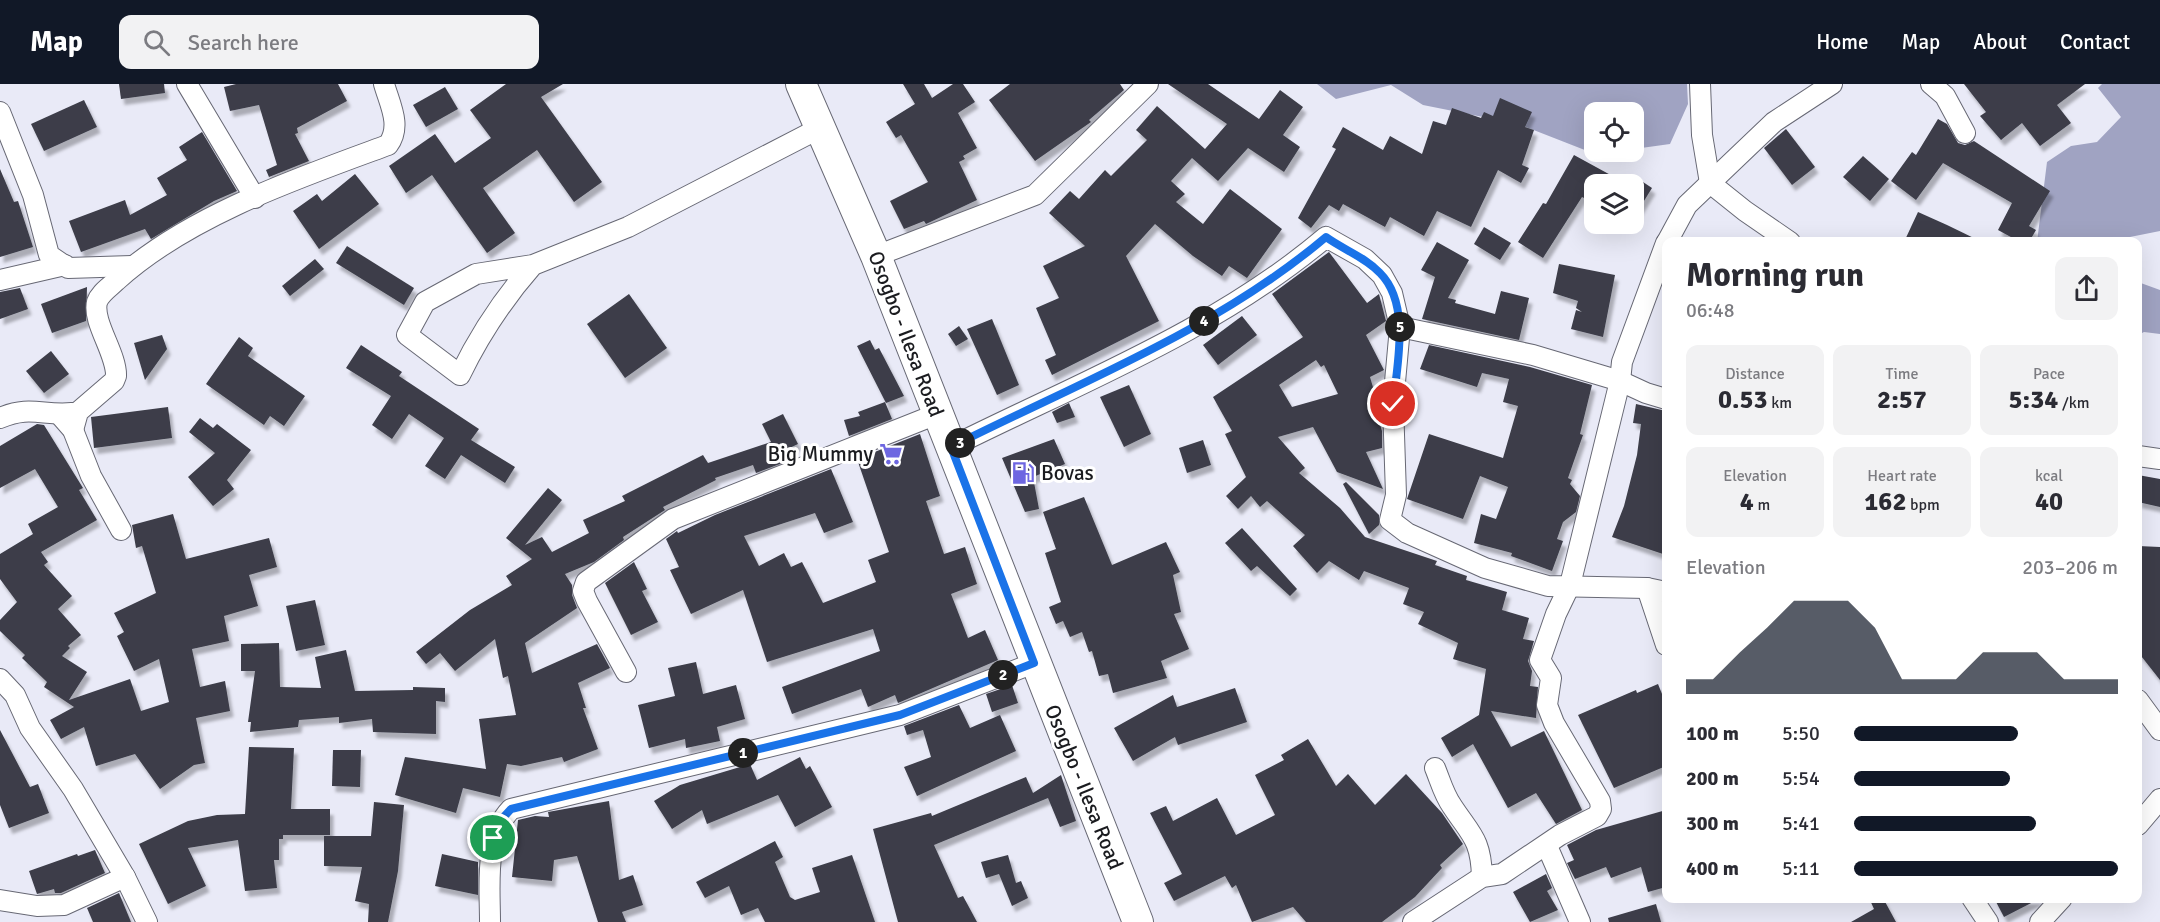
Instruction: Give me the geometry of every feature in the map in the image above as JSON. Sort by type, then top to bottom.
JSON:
[{"type":"main road","name":"Osogbo - Ilesa Road","points":[[801,84],[876,256],[1034,663],[1138,922]]},
{"type":"street","points":[[187,84],[255,198]]},
{"type":"street","points":[[70,419],[116,376],[97,311],[97,302],[132,266],[194,227],[277,186],[388,145],[395,136],[396,126],[384,84]]},
{"type":"street","points":[[876,256],[1035,195],[1148,84]]},
{"type":"street","points":[[1700,84],[1702,135],[1710,183],[1783,237]]},
{"type":"street","points":[[1670,237],[1687,205],[1774,122],[1832,84]]},
{"type":"street","points":[[1931,84],[1945,96],[1965,133]]},
{"type":"street","points":[[0,112],[33,195],[49,255],[65,265],[86,269],[132,266]]},
{"type":"street","points":[[533,265],[507,295],[481,333],[460,375],[407,335],[425,302],[476,274],[533,265],[628,227],[820,128]]},
{"type":"street","points":[[951,447],[1185,333],[1297,261],[1326,237],[1365,260],[1382,275],[1392,293],[1401,327],[1393,404],[1396,495],[1390,520],[1407,533],[1485,568],[1548,586],[1647,588],[1662,591]]},
{"type":"street","points":[[1413,922],[1482,877],[1502,874],[1560,835],[1597,816],[1601,809],[1600,801],[1554,723],[1547,705],[1551,678],[1540,660],[1556,614],[1570,585],[1620,381],[1622,362],[1662,255]]},
{"type":"street","points":[[0,280],[65,265]]},
{"type":"street","points":[[1401,327],[1533,355],[1620,381],[1662,398]]},
{"type":"street","points":[[0,418],[25,410],[70,419]]},
{"type":"street","points":[[626,672],[587,601],[583,591],[586,582],[673,519],[937,414]]},
{"type":"street","points":[[70,419],[91,476],[121,530]]},
{"type":"street","points":[[2142,457],[2160,459]]},
{"type":"street","points":[[1548,586],[1548,600],[1556,614]]},
{"type":"street","points":[[1647,588],[1662,633]]},
{"type":"street","points":[[490,922],[493,838],[499,822],[511,809],[900,715],[1034,663]]},
{"type":"street","points":[[0,679],[15,695],[30,728],[73,789],[125,877],[147,922]]},
{"type":"street","points":[[2142,705],[2160,730]]},
{"type":"street","points":[[1435,768],[1450,804],[1475,836],[1481,860],[1482,877]]},
{"type":"street","points":[[2142,820],[2160,799]]},
{"type":"street","points":[[1546,846],[1580,922]]},
{"type":"street","points":[[0,900],[37,906],[64,905],[125,877]]},
{"type":"street","points":[[1975,903],[1988,922]]},
{"type":"street","points":[[2040,922],[2057,903]]},
{"type":"shaded area","points":[[1317,84],[1687,84],[1688,104],[1670,144],[1644,148],[1644,102],[1584,102],[1584,150],[1518,124],[1423,105],[1391,85],[1336,99]]},
{"type":"shaded area","points":[[2102,84],[2160,84],[2160,231],[2130,237],[2038,237],[2047,162],[2071,146],[2097,142],[2121,117],[2098,88]]},
{"type":"shaded area","points":[[2142,283],[2160,290],[2160,334],[2142,333]]},
{"type":"building","points":[[119,84],[164,84],[165,93],[121,99]]},
{"type":"building","points":[[236,84],[338,84],[347,101],[297,128],[298,133],[295,134],[309,161],[269,177],[266,170],[277,165],[259,105],[230,111],[224,87]]},
{"type":"building","points":[[506,84],[563,84],[541,97],[602,182],[574,202],[537,150],[483,188],[515,233],[487,253],[432,175],[406,193],[389,166],[435,134],[455,163],[491,138],[470,110]]},
{"type":"building","points":[[903,84],[924,84],[932,98],[953,84],[963,84],[975,102],[958,113],[977,148],[963,156],[965,159],[959,162],[977,200],[926,224],[924,221],[904,229],[890,201],[928,182],[901,135],[896,138],[886,122],[915,104]]},
{"type":"building","points":[[1010,84],[1120,84],[1124,90],[1089,120],[1091,122],[1035,161],[989,100]]},
{"type":"building","points":[[1168,84],[1208,84],[1259,119],[1280,90],[1303,107],[1283,135],[1300,147],[1284,172],[1248,148],[1218,181],[1192,158],[1171,181],[1185,194],[1176,202],[1203,224],[1230,189],[1282,229],[1247,278],[1229,266],[1222,276],[1193,256],[1155,224],[1126,256],[1159,321],[1052,375],[1045,360],[1056,355],[1036,308],[1059,298],[1043,266],[1085,246],[1049,213],[1070,191],[1079,199],[1105,170],[1111,176],[1147,140],[1136,130],[1157,106],[1205,149],[1227,124]]},
{"type":"building","points":[[1964,84],[2085,84],[2057,105],[2071,123],[2040,146],[2022,123],[2001,140],[1980,116],[1986,112]]},
{"type":"building","points":[[445,87],[458,109],[426,127],[413,105]]},
{"type":"building","points":[[1500,98],[1532,112],[1525,127],[1534,130],[1522,165],[1529,168],[1521,183],[1498,170],[1471,227],[1437,211],[1424,236],[1390,217],[1385,227],[1343,204],[1339,211],[1329,205],[1311,228],[1298,218],[1336,149],[1332,147],[1343,127],[1383,150],[1390,136],[1422,154],[1433,121],[1446,125],[1452,108],[1481,118],[1484,112],[1493,116]]},
{"type":"building","points":[[84,100],[97,127],[44,151],[31,124]]},
{"type":"building","points":[[1938,119],[1947,124],[1958,143],[1965,145],[1974,141],[2050,191],[2029,226],[2036,230],[2032,237],[2011,237],[1998,230],[2012,203],[1943,163],[1916,200],[1891,181],[1912,152],[1916,155]]},
{"type":"building","points":[[1786,129],[1815,167],[1792,185],[1764,148]]},
{"type":"building","points":[[202,132],[237,191],[214,201],[151,239],[145,229],[81,252],[69,221],[125,200],[130,215],[167,195],[157,178],[187,160],[179,147]]},
{"type":"building","points":[[1574,155],[1609,174],[1584,174],[1584,198],[1582,197],[1543,258],[1518,242],[1543,203],[1546,204]]},
{"type":"building","points":[[1863,156],[1889,179],[1870,201],[1843,177]]},
{"type":"building","points":[[0,169],[14,202],[18,201],[33,247],[0,257]]},
{"type":"building","points":[[355,174],[379,204],[319,249],[293,211],[317,194],[322,201]]},
{"type":"building","points":[[1644,183],[1652,188],[1644,201]]},
{"type":"building","points":[[1918,212],[1972,237],[1906,237]]},
{"type":"building","points":[[1484,227],[1511,243],[1500,260],[1474,244]]},
{"type":"building","points":[[1437,242],[1469,260],[1448,298],[1456,300],[1455,303],[1495,314],[1501,291],[1529,298],[1519,340],[1422,319],[1435,277],[1421,270]]},
{"type":"building","points":[[347,246],[414,288],[404,305],[336,263]]},
{"type":"building","points":[[1329,252],[1367,303],[1379,294],[1386,321],[1366,335],[1384,370],[1370,377],[1379,408],[1375,409],[1382,431],[1382,448],[1366,452],[1383,489],[1337,472],[1313,427],[1278,437],[1305,468],[1299,473],[1340,508],[1365,537],[1437,561],[1435,565],[1467,576],[1466,580],[1507,592],[1502,610],[1529,618],[1523,639],[1534,641],[1528,661],[1532,671],[1530,686],[1538,687],[1536,718],[1491,711],[1511,747],[1544,731],[1582,810],[1556,824],[1536,793],[1508,808],[1473,744],[1452,757],[1441,738],[1479,715],[1486,669],[1453,659],[1458,643],[1418,624],[1424,612],[1403,604],[1409,588],[1364,571],[1359,580],[1329,561],[1317,573],[1293,546],[1305,535],[1267,501],[1260,507],[1251,496],[1238,509],[1226,496],[1246,477],[1225,434],[1232,431],[1213,397],[1303,337],[1272,294]],"holes":[[[1316,360],[1321,367],[1324,365],[1338,394],[1292,407],[1279,385]]]},
{"type":"building","points":[[315,259],[324,269],[290,296],[282,286]]},
{"type":"building","points":[[1559,264],[1615,275],[1603,337],[1571,329],[1576,310],[1582,312],[1576,308],[1578,301],[1553,293]]},
{"type":"building","points":[[87,287],[86,321],[52,333],[41,304]]},
{"type":"building","points":[[20,288],[28,309],[0,319],[0,292]]},
{"type":"building","points":[[629,294],[667,348],[625,378],[587,324]]},
{"type":"building","points":[[1242,316],[1257,335],[1218,365],[1203,345]]},
{"type":"building","points":[[992,319],[1019,385],[997,395],[967,329]]},
{"type":"building","points":[[959,326],[968,339],[956,346],[948,334]]},
{"type":"building","points":[[162,335],[167,349],[145,380],[134,343]]},
{"type":"building","points":[[239,337],[253,348],[248,356],[305,396],[284,426],[270,416],[264,425],[206,384]]},
{"type":"building","points":[[870,340],[875,350],[879,348],[904,396],[886,403],[857,346]]},
{"type":"building","points":[[361,345],[402,372],[399,376],[479,429],[471,440],[515,467],[505,483],[461,455],[445,479],[425,466],[444,438],[409,414],[392,439],[372,425],[391,396],[346,368]]},
{"type":"building","points":[[1429,345],[1530,367],[1592,385],[1580,434],[1583,435],[1568,478],[1572,480],[1570,484],[1580,496],[1576,512],[1563,522],[1557,539],[1563,541],[1552,571],[1511,556],[1512,553],[1474,543],[1481,514],[1496,519],[1508,487],[1480,476],[1463,519],[1407,499],[1429,434],[1503,458],[1518,406],[1503,402],[1509,379],[1482,373],[1477,387],[1420,369]]},
{"type":"building","points":[[51,351],[69,374],[44,393],[26,371]]},
{"type":"building","points":[[1129,385],[1151,434],[1124,447],[1100,397]]},
{"type":"building","points":[[885,402],[892,419],[849,436],[844,420],[860,416],[858,412]]},
{"type":"building","points":[[1069,403],[1075,417],[1057,423],[1052,412]]},
{"type":"building","points":[[1636,404],[1662,410],[1662,554],[1612,537],[1624,506],[1637,455],[1641,424],[1633,423]]},
{"type":"building","points":[[168,407],[172,438],[94,448],[91,417]]},
{"type":"building","points":[[783,414],[798,444],[781,452],[785,462],[756,473],[753,465],[715,478],[716,480],[663,507],[665,510],[623,537],[624,540],[594,562],[565,574],[572,585],[572,595],[577,608],[525,643],[532,673],[597,644],[610,668],[578,683],[586,708],[583,708],[598,749],[564,762],[562,757],[521,766],[507,764],[500,797],[463,788],[456,813],[395,795],[405,757],[486,769],[479,719],[516,715],[508,676],[503,678],[495,639],[455,671],[440,653],[426,664],[416,652],[470,610],[512,585],[506,576],[532,559],[506,538],[548,488],[562,500],[525,545],[542,537],[552,552],[589,533],[583,520],[625,501],[622,496],[703,455],[708,463],[771,442],[762,424]]},
{"type":"building","points":[[200,418],[213,428],[217,424],[251,450],[227,480],[234,489],[213,506],[188,477],[215,453],[189,432]]},
{"type":"building","points":[[37,424],[44,425],[83,488],[79,490],[97,520],[41,552],[48,562],[44,565],[72,596],[58,609],[81,635],[68,646],[70,648],[62,656],[87,672],[69,700],[130,679],[141,711],[169,702],[159,659],[134,671],[117,636],[124,632],[114,613],[156,593],[142,546],[136,548],[132,525],[173,514],[186,559],[269,538],[277,567],[249,575],[258,606],[224,616],[229,641],[192,649],[200,687],[225,681],[230,711],[196,718],[205,763],[194,765],[160,789],[135,754],[96,766],[84,727],[61,739],[50,720],[74,707],[44,687],[47,682],[22,658],[25,655],[0,631],[0,620],[17,602],[0,579],[0,554],[33,534],[28,524],[58,507],[35,469],[0,488],[0,446]]},
{"type":"building","points":[[920,434],[940,496],[926,501],[944,554],[965,547],[977,584],[951,594],[968,638],[985,630],[998,660],[898,703],[895,695],[868,707],[861,689],[792,714],[782,687],[880,651],[873,629],[767,662],[743,590],[691,614],[670,570],[679,567],[666,539],[677,531],[678,533],[715,515],[831,469],[853,522],[824,533],[815,513],[744,536],[759,566],[784,553],[791,567],[802,562],[823,603],[876,582],[868,560],[889,552],[857,459]]},
{"type":"building","points":[[1054,439],[1065,464],[1033,477],[1039,509],[1025,512],[1002,458]]},
{"type":"building","points":[[1203,440],[1211,465],[1187,473],[1179,448]]},
{"type":"building","points":[[2142,476],[2160,479],[2160,507],[2142,503]]},
{"type":"building","points":[[1346,482],[1379,515],[1379,525],[1369,534],[1343,484]]},
{"type":"building","points":[[1084,497],[1112,565],[1166,542],[1180,572],[1173,575],[1181,612],[1174,614],[1189,649],[1161,661],[1167,678],[1113,693],[1108,674],[1099,676],[1092,651],[1089,652],[1082,632],[1070,637],[1063,621],[1056,624],[1049,607],[1061,602],[1045,553],[1056,549],[1043,512]]},
{"type":"building","points":[[1242,528],[1297,589],[1290,596],[1257,566],[1251,571],[1225,543]]},
{"type":"building","points":[[2142,546],[2160,547],[2160,680],[2142,657]]},
{"type":"building","points":[[634,562],[647,589],[642,591],[658,622],[631,635],[605,583]]},
{"type":"building","points":[[315,600],[325,645],[296,651],[286,606]]},
{"type":"building","points":[[279,643],[280,687],[321,688],[315,657],[346,650],[355,691],[413,690],[413,687],[445,688],[445,702],[436,701],[436,734],[373,732],[372,719],[339,723],[339,717],[299,720],[298,727],[250,732],[251,722],[248,722],[255,671],[241,671],[241,644]]},
{"type":"building","points":[[696,662],[703,694],[736,685],[745,719],[717,727],[720,741],[686,748],[685,739],[649,748],[638,705],[675,696],[668,668]]},
{"type":"building","points":[[1658,684],[1662,694],[1662,768],[1614,788],[1578,715],[1636,690],[1637,693]]},
{"type":"building","points":[[1012,685],[1018,703],[992,712],[986,694]]},
{"type":"building","points":[[1235,688],[1247,722],[1178,745],[1175,737],[1133,761],[1114,728],[1173,695],[1177,707]]},
{"type":"building","points":[[959,705],[970,728],[1000,715],[1016,751],[917,796],[904,767],[931,757],[923,730],[907,735],[904,726]]},
{"type":"building","points":[[0,730],[30,787],[38,784],[49,813],[9,828],[0,805]]},
{"type":"building","points":[[1308,739],[1336,786],[1348,774],[1375,805],[1406,774],[1442,813],[1463,844],[1440,865],[1442,868],[1415,897],[1382,922],[1306,922],[1293,907],[1252,922],[1236,885],[1232,888],[1225,876],[1174,901],[1164,883],[1182,874],[1150,813],[1166,806],[1173,821],[1217,798],[1236,835],[1275,815],[1255,775],[1284,760],[1281,755]]},
{"type":"building","points":[[249,747],[294,748],[291,809],[330,809],[330,835],[283,835],[283,839],[279,839],[279,860],[274,860],[277,888],[245,891],[238,840],[188,848],[206,886],[168,904],[139,844],[188,821],[217,815],[245,814]]},
{"type":"building","points":[[333,750],[361,750],[360,787],[332,786]]},
{"type":"building","points":[[800,757],[806,769],[810,766],[832,807],[795,827],[778,795],[707,824],[702,810],[672,829],[654,801],[680,785],[750,764],[757,780]]},
{"type":"building","points":[[1061,775],[1076,821],[1060,827],[1048,798],[934,845],[958,898],[963,896],[977,922],[898,922],[873,829],[931,813],[932,816],[1026,777],[1033,793]]},
{"type":"building","points":[[609,801],[619,880],[633,875],[643,905],[622,912],[626,922],[598,922],[577,856],[554,860],[552,881],[512,877],[518,820],[535,816],[549,817],[548,812]]},
{"type":"building","points":[[374,802],[404,805],[398,871],[388,922],[368,922],[369,904],[355,901],[362,867],[324,866],[324,836],[371,836]]},
{"type":"building","points":[[1662,811],[1662,888],[1648,892],[1641,867],[1611,878],[1606,867],[1575,879],[1567,863],[1574,860],[1567,845],[1596,830]]},
{"type":"building","points":[[775,841],[783,857],[775,862],[790,897],[795,900],[820,892],[812,868],[852,855],[875,922],[765,922],[758,908],[741,915],[729,886],[705,898],[696,882]]},
{"type":"building","points":[[95,850],[105,873],[61,893],[55,893],[54,889],[37,894],[29,871]]},
{"type":"building","points":[[442,854],[478,862],[478,895],[435,886]]},
{"type":"building","points":[[1008,855],[1016,883],[1021,881],[1028,898],[1012,906],[999,874],[986,878],[981,862]]},
{"type":"building","points":[[1546,874],[1552,888],[1547,891],[1558,910],[1530,922],[1513,892]]},
{"type":"building","points":[[119,893],[131,922],[93,922],[87,908]]},
{"type":"building","points":[[1871,903],[1886,903],[1896,922],[1851,922],[1874,909]]},
{"type":"building","points":[[1997,903],[2031,903],[2004,917]]},
{"type":"building","points":[[1656,904],[1661,922],[1609,922],[1608,918]]},
{"type":"place","name":"Big Mummy","points":[[891,454]]},
{"type":"place","name":"Bovas","points":[[1023,473]]},
{"type":"route","points":[[493,838],[499,822],[511,809],[586,789],[900,715],[1034,663],[951,447],[1185,333],[1297,261],[1326,237],[1365,260],[1382,275],[1392,293],[1401,327],[1393,404]]}]
